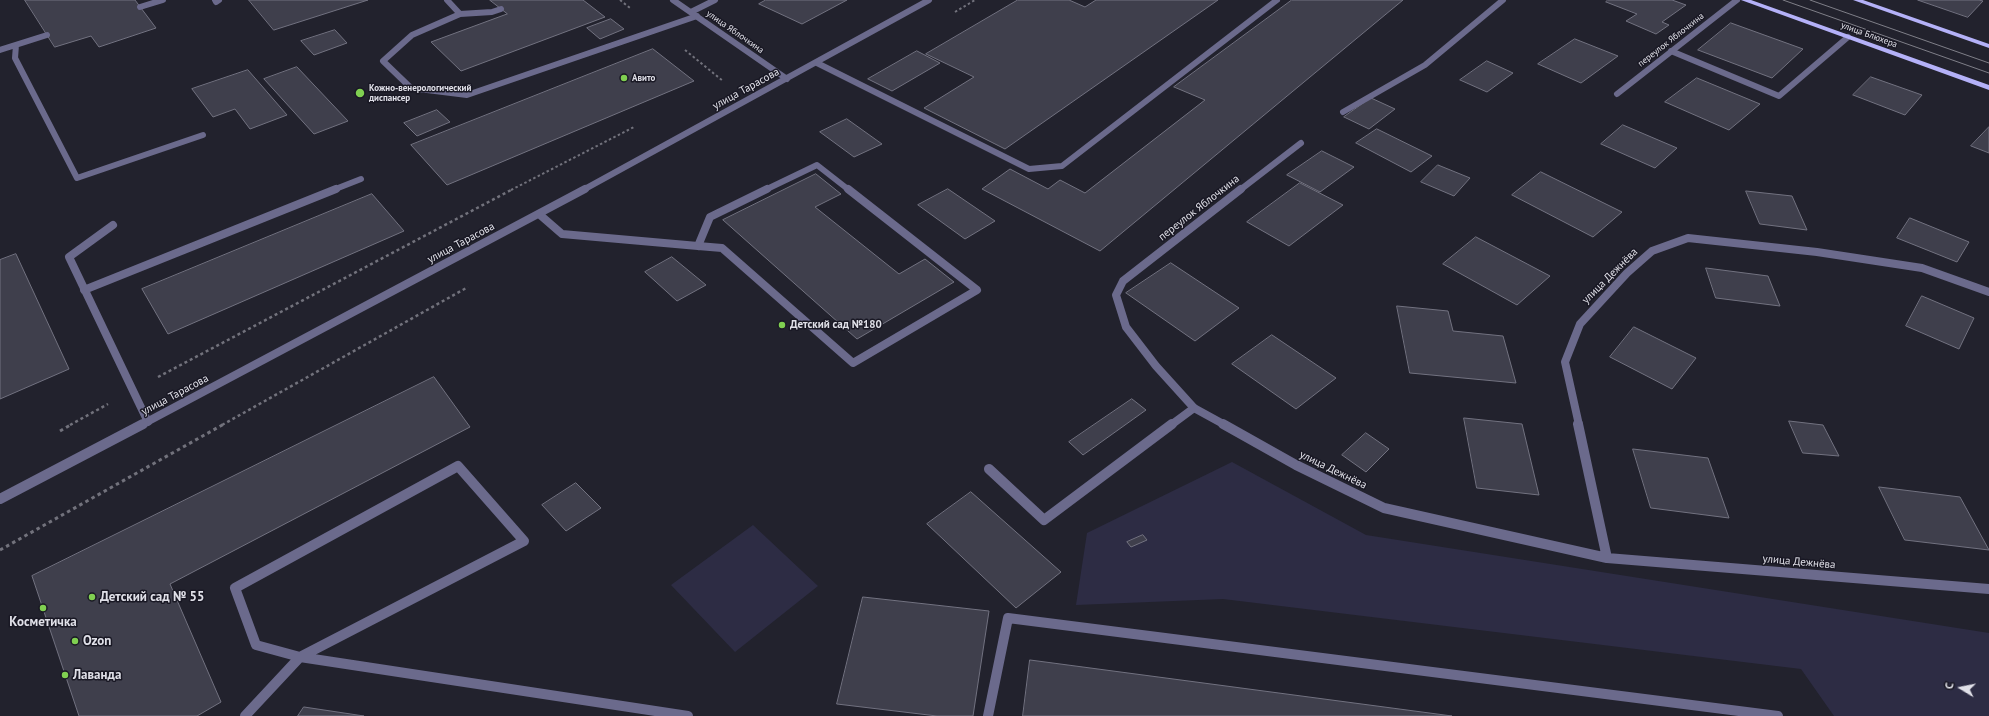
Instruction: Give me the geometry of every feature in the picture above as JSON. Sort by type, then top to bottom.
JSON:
[{"type":"main road","name":"улица Блюхера","points":[[1744,0],[1989,88]]},
{"type":"main road","points":[[1856,0],[1989,46]]},
{"type":"street","points":[[140,7],[163,0]]},
{"type":"street","points":[[215,0],[216,2],[219,0]]},
{"type":"street","points":[[447,0],[460,14]]},
{"type":"street","name":"улица Яблочкина","points":[[673,0],[787,79]]},
{"type":"street","points":[[691,12],[715,0]]},
{"type":"street","name":"улица Тарасова","points":[[0,500],[539,214],[929,0]]},
{"type":"street","points":[[816,63],[1029,169],[1062,166],[1277,0]]},
{"type":"street","name":"переулок Яблочкина","points":[[1617,94],[1737,0]]},
{"type":"street","points":[[1343,112],[1425,65],[1499,1]]},
{"type":"street","points":[[501,9],[492,12],[460,14],[412,36],[383,61],[411,88],[467,95],[660,30],[697,16]]},
{"type":"street","points":[[0,50],[47,35]]},
{"type":"street","points":[[1671,52],[1779,96],[1848,37]]},
{"type":"street","points":[[16,45],[15,58],[77,178],[203,135]]},
{"type":"street","name":"переулок Яблочкина","points":[[1116,295],[1123,281],[1301,143]]},
{"type":"street","points":[[539,214],[562,234],[698,246],[722,248],[853,363],[977,290],[817,165],[710,218],[698,246]]},
{"type":"street","points":[[84,290],[362,179]]},
{"type":"street","points":[[113,225],[68,257],[134,390],[148,422]]},
{"type":"street","name":"улица Дежнёва","points":[[1607,558],[1565,362],[1580,324],[1627,273],[1652,251],[1688,238],[1817,252],[1922,268],[1989,292]]},
{"type":"street","name":"улица Дежнёва","points":[[1116,295],[1126,327],[1156,366],[1194,408],[1296,465],[1384,508],[1607,558],[1989,589]]},
{"type":"street","points":[[989,469],[1044,520],[1194,408]]},
{"type":"street","points":[[245,716],[300,657],[524,541],[458,466],[235,588],[256,645],[300,657],[688,716]]},
{"type":"street","points":[[988,716],[1008,618],[1778,716]]},
{"type":"path","points":[[620,0],[724,81],[717,85]]},
{"type":"path","points":[[54,434],[472,210],[640,124]]},
{"type":"shaded area","points":[[1232,462],[1366,535],[1989,633],[1989,716],[1834,716],[1801,669],[1223,599],[1076,605],[1087,533]]},
{"type":"shaded area","points":[[753,525],[818,586],[735,652],[671,585]]},
{"type":"building","points":[[25,0],[135,0],[156,28],[99,47],[91,36],[55,47]]},
{"type":"building","points":[[249,0],[368,0],[274,30]]},
{"type":"building","points":[[490,0],[583,0],[605,17],[461,71],[431,42],[507,14]]},
{"type":"building","points":[[766,0],[847,0],[802,24],[759,4]]},
{"type":"building","points":[[1018,0],[1069,0],[1085,7],[1096,0],[1218,0],[1005,149],[924,108],[974,77],[926,54]]},
{"type":"building","points":[[1292,0],[1403,0],[1100,251],[982,189],[1010,169],[1048,189],[1060,180],[1085,193],[1205,100],[1174,87]]},
{"type":"building","points":[[1608,0],[1672,0],[1686,5],[1662,22],[1669,25],[1656,34],[1626,21],[1637,14],[1606,2]]},
{"type":"building","points":[[1918,0],[1979,0],[1983,1],[1968,17]]},
{"type":"building","points":[[611,19],[624,29],[600,39],[587,28]]},
{"type":"building","points":[[1731,23],[1803,49],[1772,78],[1698,50]]},
{"type":"building","points":[[335,30],[347,43],[314,55],[301,41]]},
{"type":"building","points":[[1575,39],[1618,56],[1581,83],[1538,64]]},
{"type":"building","points":[[653,49],[694,81],[447,185],[411,145]]},
{"type":"building","points":[[917,51],[940,63],[892,91],[868,79]]},
{"type":"building","points":[[1487,61],[1513,73],[1487,92],[1460,80]]},
{"type":"building","points":[[297,67],[348,121],[314,134],[264,79]]},
{"type":"building","points":[[248,70],[287,115],[250,129],[235,109],[213,117],[192,89]]},
{"type":"building","points":[[1871,77],[1922,95],[1905,115],[1853,95]]},
{"type":"building","points":[[1697,78],[1760,104],[1729,130],[1665,102]]},
{"type":"building","points":[[1371,98],[1395,109],[1369,129],[1344,117]]},
{"type":"building","points":[[437,110],[450,122],[417,136],[404,123]]},
{"type":"building","points":[[847,119],[882,144],[854,157],[820,132]]},
{"type":"building","points":[[1623,125],[1677,148],[1655,168],[1601,144]]},
{"type":"building","points":[[1989,127],[1989,153],[1971,146]]},
{"type":"building","points":[[1377,129],[1432,156],[1411,172],[1356,143]]},
{"type":"building","points":[[1322,151],[1354,167],[1320,192],[1287,175]]},
{"type":"building","points":[[1438,165],[1470,178],[1454,196],[1421,182]]},
{"type":"building","points":[[1541,172],[1622,212],[1593,237],[1512,195]]},
{"type":"building","points":[[816,174],[841,194],[815,207],[899,274],[925,259],[954,282],[857,339],[723,220]]},
{"type":"building","points":[[1300,183],[1343,205],[1289,246],[1247,222]]},
{"type":"building","points":[[948,189],[995,221],[965,239],[918,205]]},
{"type":"building","points":[[1746,191],[1792,196],[1807,230],[1760,224]]},
{"type":"building","points":[[372,194],[404,231],[168,334],[142,289]]},
{"type":"building","points":[[1910,218],[1969,242],[1957,262],[1897,238]]},
{"type":"building","points":[[1476,237],[1550,276],[1517,305],[1443,264]]},
{"type":"building","points":[[16,254],[69,369],[0,399],[0,260]]},
{"type":"building","points":[[672,257],[706,285],[677,301],[645,272]]},
{"type":"building","points":[[1171,263],[1239,308],[1195,341],[1126,293]]},
{"type":"building","points":[[1706,268],[1768,276],[1780,306],[1716,298]]},
{"type":"building","points":[[1922,296],[1974,318],[1959,349],[1906,326]]},
{"type":"building","points":[[1397,306],[1448,311],[1453,331],[1503,336],[1516,383],[1410,373]]},
{"type":"building","points":[[1634,327],[1696,358],[1672,389],[1610,357]]},
{"type":"building","points":[[1272,335],[1336,378],[1296,409],[1232,364]]},
{"type":"building","points":[[434,377],[470,427],[170,584],[221,702],[197,716],[79,716],[32,576]]},
{"type":"building","points":[[1132,399],[1146,410],[1083,455],[1069,442]]},
{"type":"building","points":[[1464,418],[1522,424],[1539,495],[1477,488]]},
{"type":"building","points":[[1789,421],[1823,425],[1839,456],[1803,453]]},
{"type":"building","points":[[1366,433],[1389,449],[1366,472],[1342,455]]},
{"type":"building","points":[[1633,449],[1708,458],[1729,518],[1651,508]]},
{"type":"building","points":[[576,483],[601,508],[566,531],[542,505]]},
{"type":"building","points":[[1879,487],[1960,497],[1989,550],[1905,540]]},
{"type":"building","points":[[971,492],[1061,572],[1016,608],[927,524]]},
{"type":"building","points":[[1143,535],[1147,540],[1131,547],[1127,542]]},
{"type":"building","points":[[863,597],[989,611],[973,716],[937,716],[837,704]]},
{"type":"building","points":[[1030,660],[1452,716],[1023,716]]},
{"type":"building","points":[[304,707],[364,716],[298,716]]},
{"type":"tram line","points":[[1783,0],[1989,73]]},
{"type":"tram line","points":[[1810,0],[1989,63]]},
{"type":"place","name":"Авито","points":[[624,78]]},
{"type":"place","name":"Кожно-венерологический диспансер","points":[[360,93]]},
{"type":"place","name":"Детский сад №180","points":[[782,325]]},
{"type":"place","name":"Детский сад № 55","points":[[92,597]]},
{"type":"place","name":"Косметичка","points":[[43,608]]},
{"type":"place","name":"Ozon","points":[[75,641]]},
{"type":"place","name":"Лаванда","points":[[65,675]]}]
